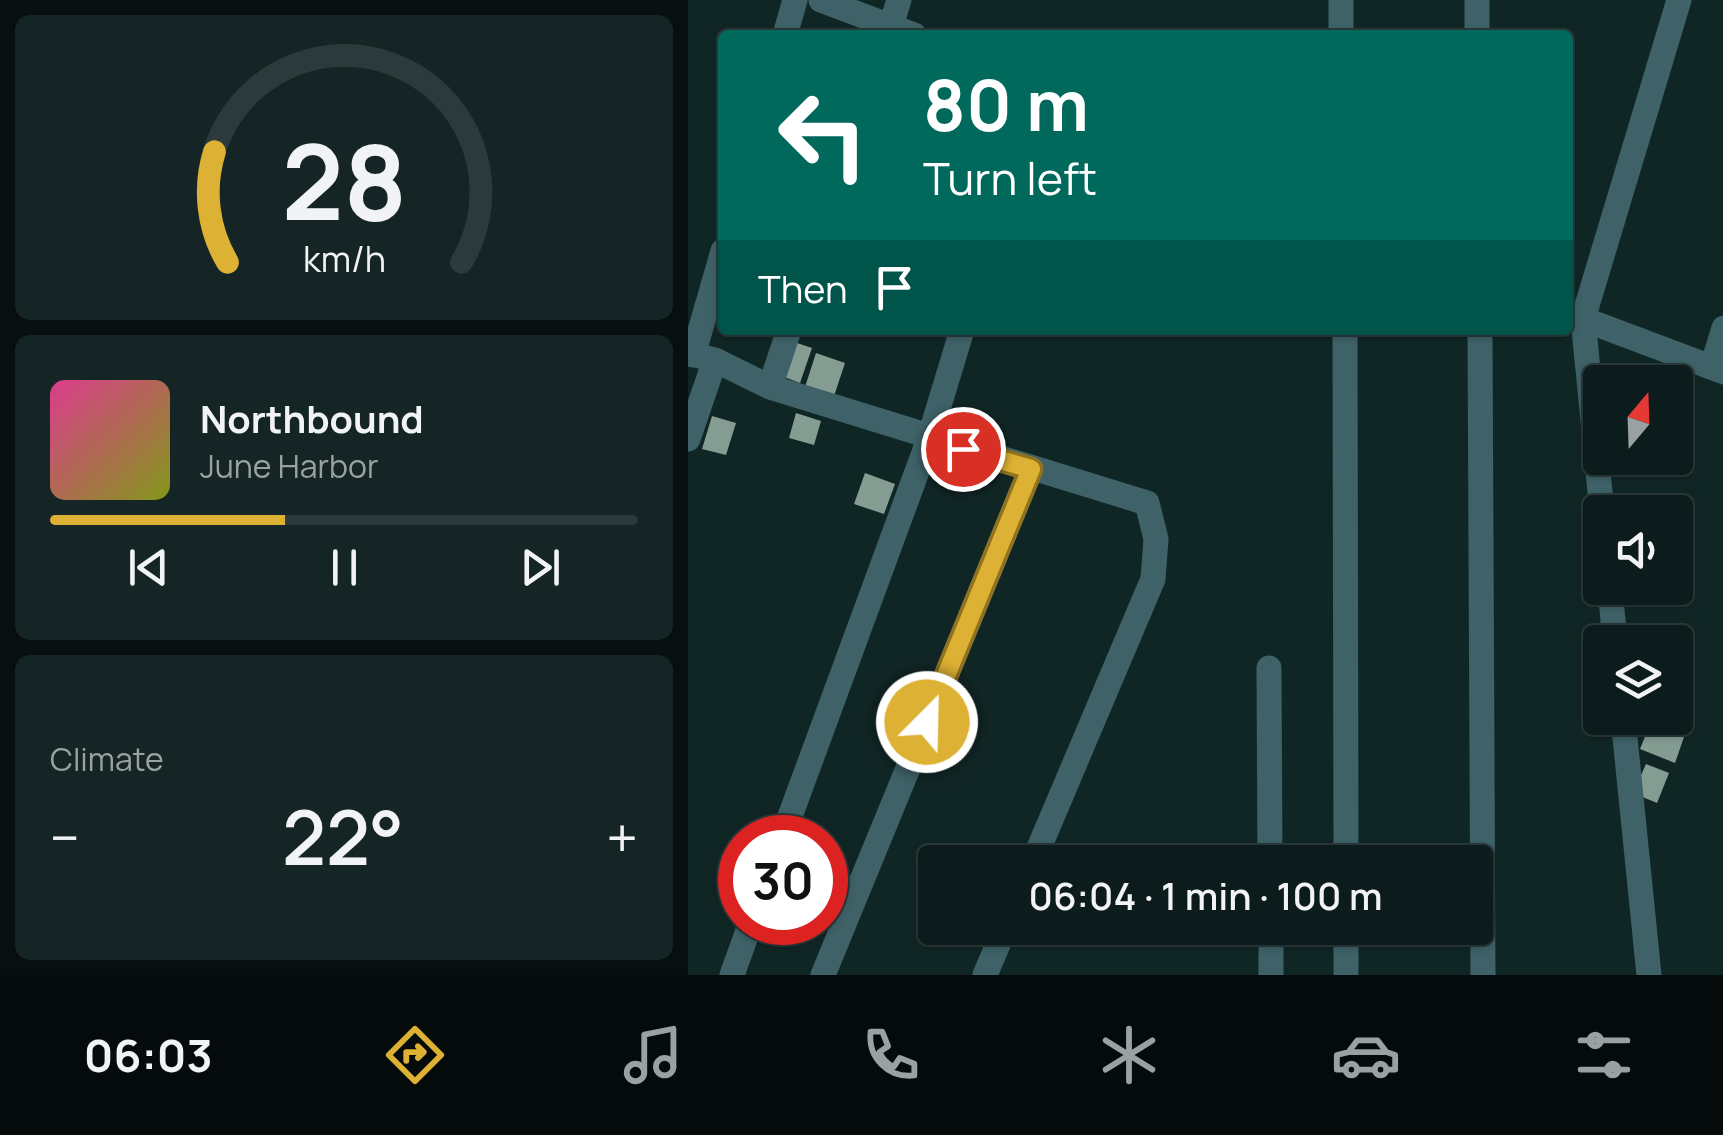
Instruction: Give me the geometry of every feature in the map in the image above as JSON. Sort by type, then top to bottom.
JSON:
[{"type":"street","points":[[786,30],[795,0]]},
{"type":"street","points":[[820,0],[893,30]]},
{"type":"street","points":[[898,30],[899,0]]},
{"type":"street","points":[[1341,0],[1341,30]]},
{"type":"street","points":[[1477,0],[1477,30]]},
{"type":"street","points":[[1600,495],[1575,318],[1679,0]]},
{"type":"street","points":[[688,439],[699,356],[718,273]]},
{"type":"street","points":[[1575,318],[1718,370],[1724,328]]},
{"type":"street","points":[[770,387],[787,335]]},
{"type":"street","points":[[790,815],[929,439],[960,335]]},
{"type":"street","points":[[1345,335],[1346,845]]},
{"type":"street","points":[[1480,335],[1483,975]]},
{"type":"street","points":[[699,356],[770,387],[1146,503],[1156,539],[1153,578],[1040,845]]},
{"type":"street","points":[[822,975],[1031,469]]},
{"type":"street","points":[[1269,668],[1270,845]]},
{"type":"street","points":[[1625,735],[1649,975]]},
{"type":"street","points":[[732,975],[743,945]]},
{"type":"street","points":[[985,975],[998,945]]},
{"type":"street","points":[[1271,945],[1271,975]]},
{"type":"street","points":[[1346,945],[1346,975]]},
{"type":"building","points":[[791,341],[812,348],[800,383],[779,375]]},
{"type":"building","points":[[816,353],[845,363],[834,396],[805,387]]},
{"type":"building","points":[[796,413],[821,421],[814,445],[789,438]]},
{"type":"building","points":[[712,416],[736,423],[726,455],[702,449]]},
{"type":"building","points":[[865,473],[895,484],[884,514],[854,504]]},
{"type":"building","points":[[1646,735],[1684,737],[1675,763],[1640,749]]},
{"type":"building","points":[[1646,764],[1669,773],[1657,803],[1633,793]]},
{"type":"route","points":[[927,722],[1031,469],[963,449]]}]
